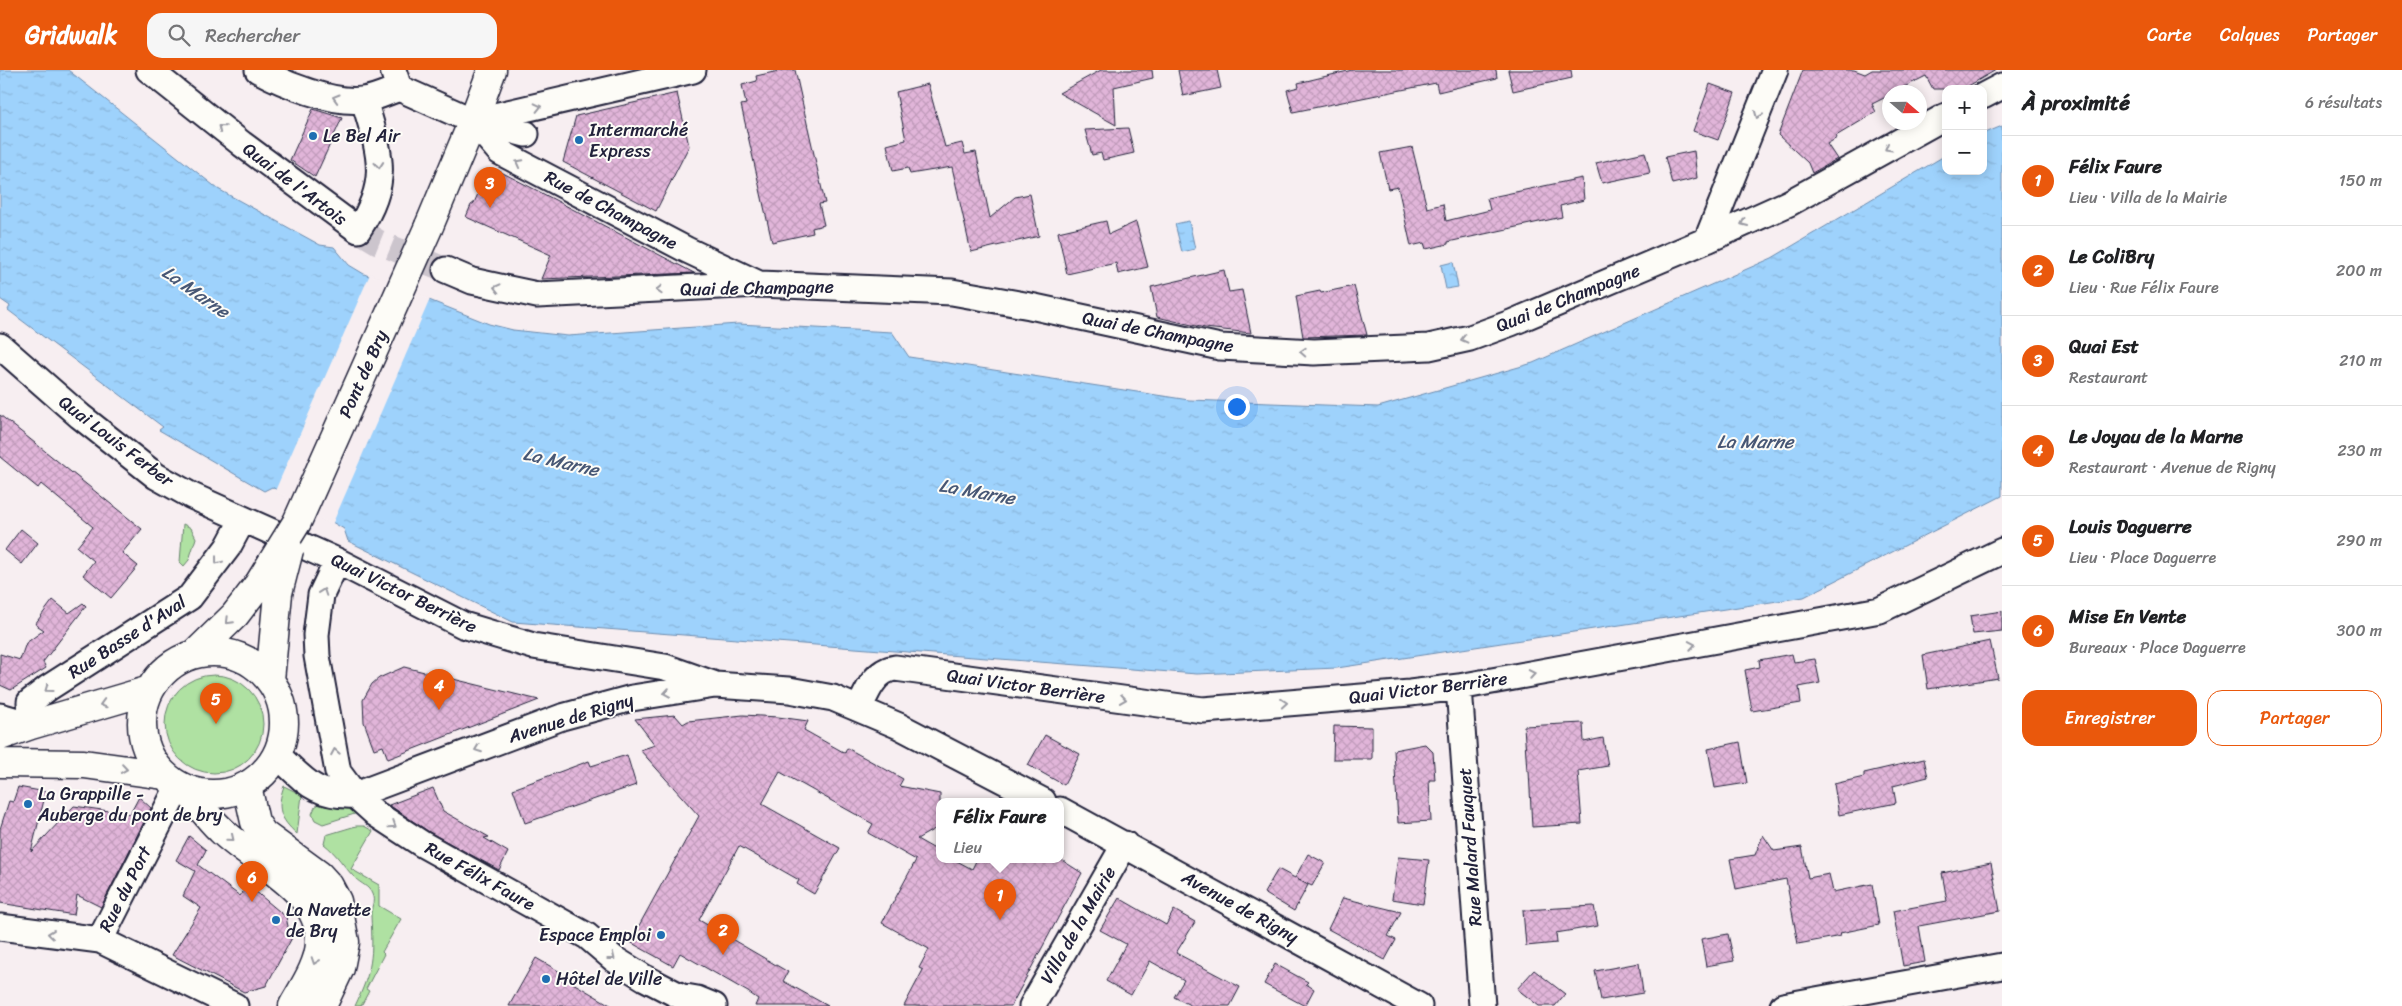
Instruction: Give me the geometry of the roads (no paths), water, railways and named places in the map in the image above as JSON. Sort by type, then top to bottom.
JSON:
[{"type":"main road","name":"Pont de Bry","points":[[270,680],[268,589],[428,226],[473,121],[492,70]]},
{"type":"main road","name":"Pont de Bry","points":[[196,654],[236,615],[268,589]]},
{"type":"main road","points":[[0,763],[84,764],[176,783],[214,794],[228,793],[247,786],[268,769],[283,737],[284,717],[280,698],[270,680],[259,668],[244,659],[229,654],[212,652],[196,654],[177,662],[162,674],[150,690],[144,708],[142,726],[145,744],[152,760],[176,783],[221,830],[302,894],[312,910],[319,927],[320,945],[310,975],[294,1005]]},
{"type":"main road","points":[[0,736],[150,690]]},
{"type":"main road","points":[[31,725],[48,743],[84,764]]},
{"type":"main road","points":[[247,786],[255,822],[263,834],[319,875],[329,886],[337,901],[345,942],[340,968],[322,1006]]},
{"type":"street","name":"Quai de l'Artois","points":[[149,70],[358,230],[374,204],[380,173],[375,140],[364,100]]},
{"type":"street","points":[[473,121],[694,70]]},
{"type":"street","points":[[1707,240],[1776,70]]},
{"type":"street","points":[[259,79],[347,101],[364,100],[396,79],[473,121],[526,134]]},
{"type":"street","points":[[1987,94],[2002,86]]},
{"type":"street","name":"Quai de Champagne","points":[[446,270],[481,284],[537,295],[760,284],[952,292],[1030,306],[1220,347],[1314,352],[1379,351],[1429,347],[1470,338],[1707,240],[1789,203],[1942,118]]},
{"type":"street","name":"Rue de Champagne","points":[[473,121],[500,152],[678,246],[760,284]]},
{"type":"street","name":"Quai Louis Ferber","points":[[0,346],[80,416],[156,476],[192,496],[243,519]]},
{"type":"street","name":"Quai Victor Berrière","points":[[243,519],[337,560],[463,625],[533,646],[665,667],[715,685]]},
{"type":"street","name":"Rue Basse d'Aval","points":[[31,725],[30,702],[190,597],[228,547],[243,519]]},
{"type":"street","name":"Quai Victor Berrière","points":[[859,709],[874,679],[884,670],[894,668],[1203,710],[1459,687],[1880,610],[2002,551]]},
{"type":"street","name":"Rue Félix Faure","points":[[337,560],[321,595],[318,612],[317,649],[338,772],[355,796],[376,814],[422,844],[587,936],[614,959],[645,978],[680,996],[698,999],[714,1006]]},
{"type":"street","name":"Avenue de Rigny","points":[[276,755],[317,791],[342,796],[355,796],[562,717],[632,698],[715,685],[789,690],[833,698],[899,726],[1037,798]]},
{"type":"street","name":"Rue Malard Fauquet","points":[[1459,687],[1482,1006]]},
{"type":"street","points":[[0,716],[31,725]]},
{"type":"street","name":"Rue du Port","points":[[100,940],[176,783]]},
{"type":"street","name":"Avenue de Rigny","points":[[1064,812],[1420,1006]]},
{"type":"street","name":"Villa de la Mairie","points":[[1032,1006],[1124,844]]},
{"type":"street","points":[[0,927],[100,940],[236,1006]]},
{"type":"street","points":[[1783,1006],[2002,966]]},
{"type":"water","name":"La Marne","points":[[0,70],[68,70],[218,189],[320,245],[334,247],[349,265],[364,274],[489,324],[513,330],[568,336],[738,324],[892,332],[909,357],[1189,400],[1378,407],[1533,363],[1772,258],[1942,157],[1942,175],[1987,175],[1987,132],[2002,126],[2002,496],[1804,597],[1337,668],[1197,674],[513,622],[348,541],[344,529],[272,487],[264,491],[159,430],[163,427],[8,310],[10,306],[0,299]]},
{"type":"water","points":[[1189,221],[1195,249],[1182,252],[1175,224]]},
{"type":"water","points":[[1453,262],[1458,287],[1446,289],[1441,265]]},
{"type":"tunnel","points":[[358,230],[378,242],[446,270]]},
{"type":"place","name":"Le Bel Air","points":[[313,136]]},
{"type":"place","name":"Intermarché Express","points":[[579,140]]},
{"type":"place","name":"Quai Est","points":[[490,208]]},
{"type":"place","name":"Le Joyau de la Marne","points":[[439,710]]},
{"type":"place","name":"Louis Daguerre","points":[[216,724]]},
{"type":"place","name":"La Grappille - Auberge du pont de bry","points":[[28,804]]},
{"type":"place","name":"Mise En Vente","points":[[252,902]]},
{"type":"place","name":"La Navette de Bry","points":[[276,920]]},
{"type":"place","name":"Félix Faure","points":[[1000,920]]},
{"type":"place","name":"Espace Emploi","points":[[661,935]]},
{"type":"place","name":"Le ColiBry","points":[[723,955]]},
{"type":"place","name":"Hôtel de Ville","points":[[546,979]]}]
